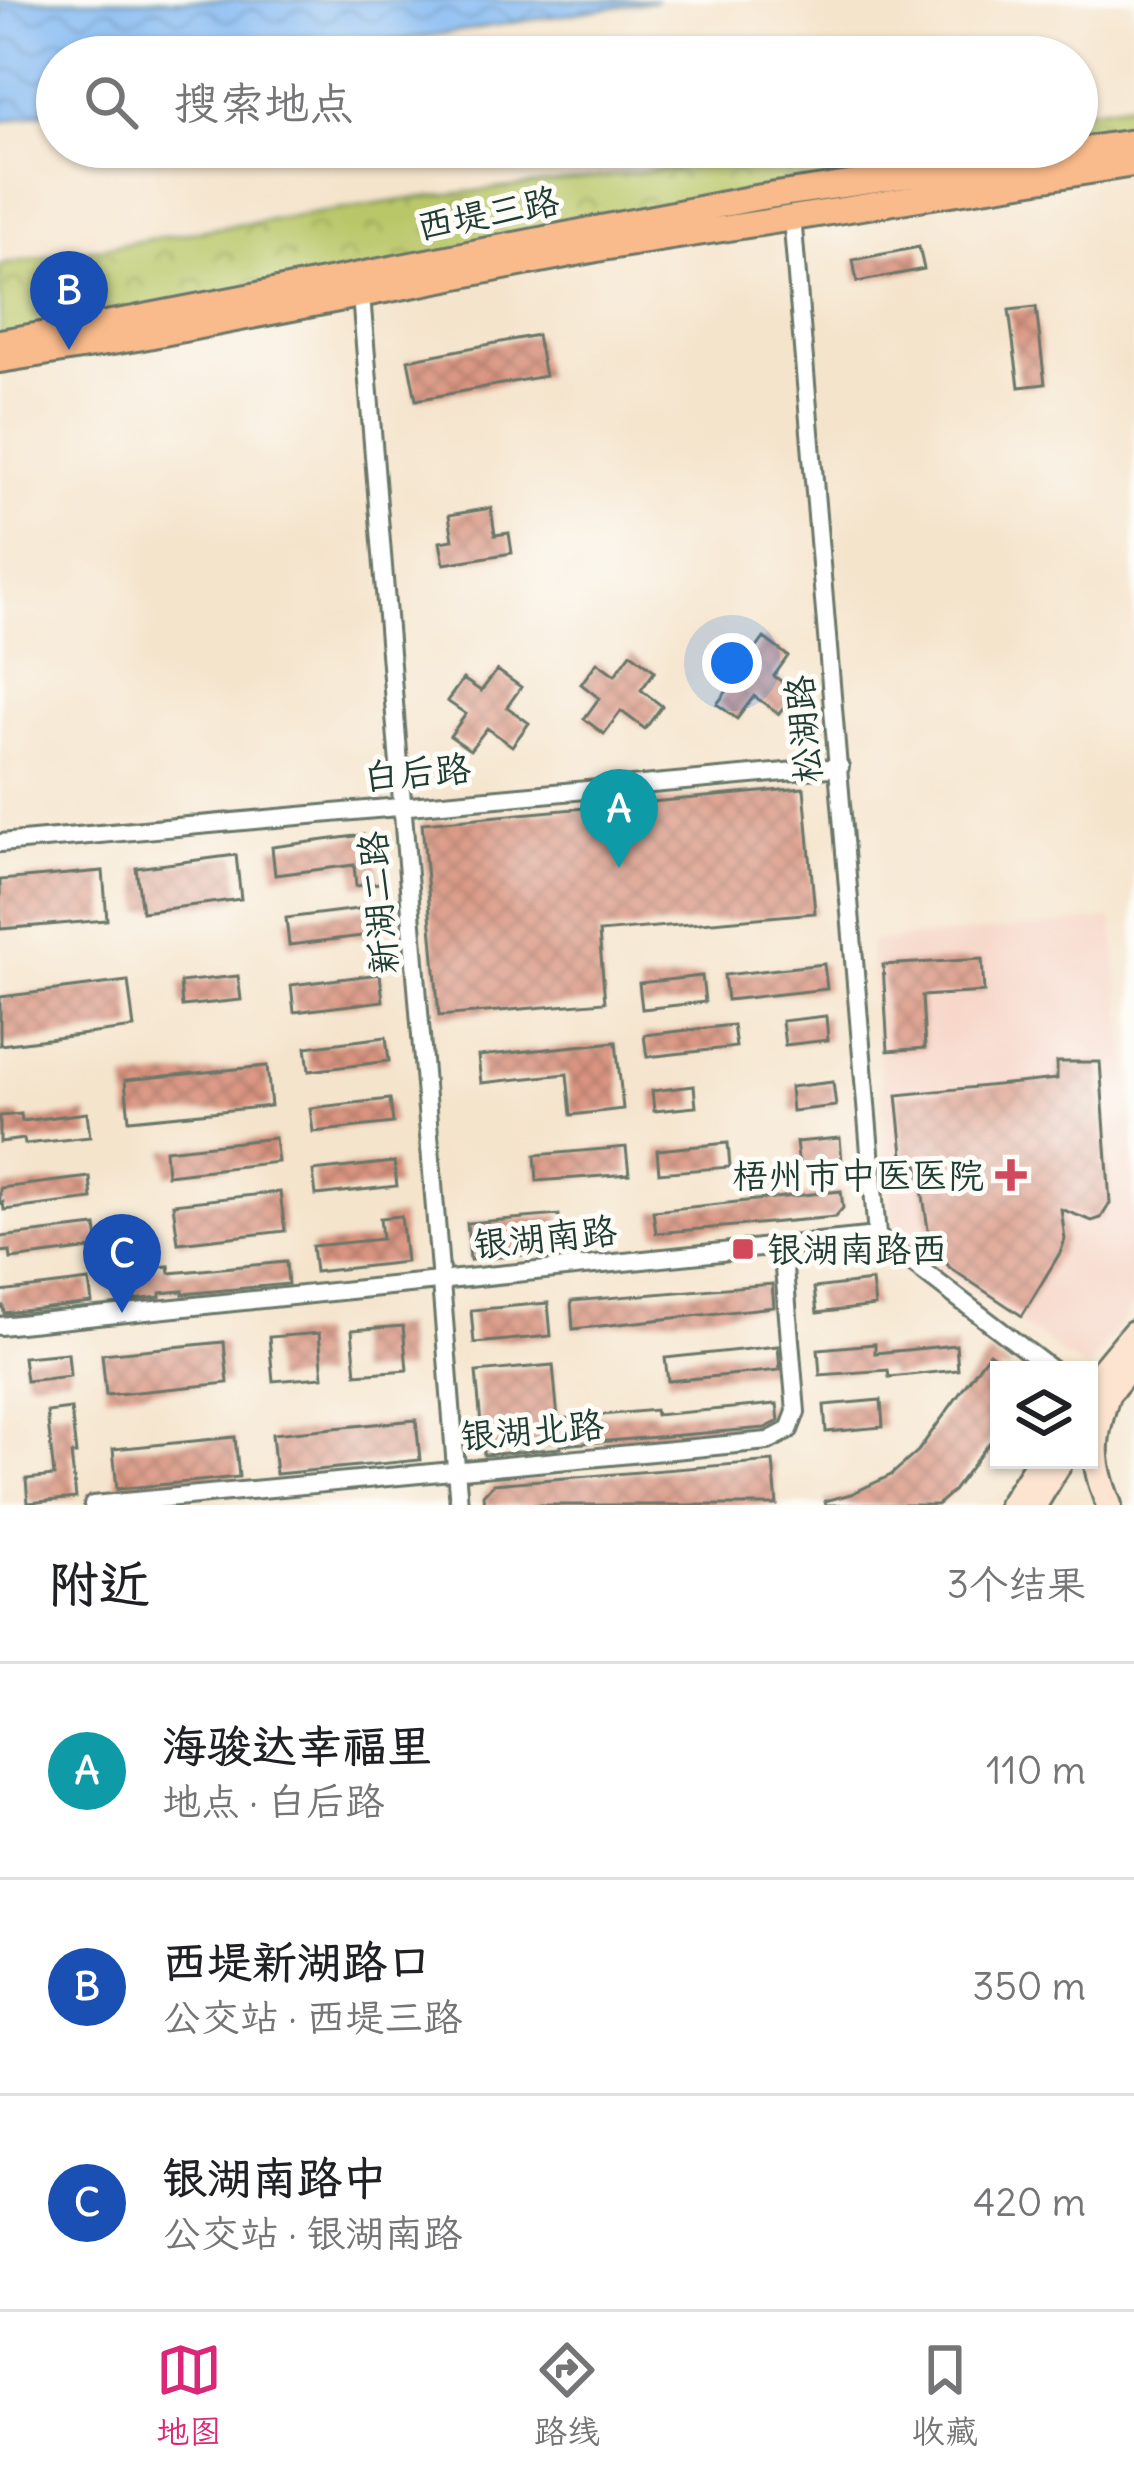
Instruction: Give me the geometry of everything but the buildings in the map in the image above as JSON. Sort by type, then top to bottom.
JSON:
[{"type":"main road","name":"西堤三路","points":[[1098,147],[1134,142]]},
{"type":"main road","name":"西堤三路","points":[[0,360],[602,248],[1134,164]]},
{"type":"main road","name":"西堤三路","points":[[0,342],[755,198],[958,168]]},
{"type":"main road","points":[[1098,1390],[1134,1333]]},
{"type":"main road","points":[[1098,1390],[1134,1361]]},
{"type":"main road","points":[[1098,1465],[1109,1505]]},
{"type":"main road","points":[[1011,1505],[1034,1469]]},
{"type":"main road","points":[[1034,1505],[1056,1469]]},
{"type":"street","name":"松湖路","points":[[792,216],[877,1236]]},
{"type":"street","name":"新湖二路","points":[[361,295],[459,1505]]},
{"type":"street","name":"白后路","points":[[0,843],[840,767]]},
{"type":"street","name":"银湖南路","points":[[0,1326],[877,1236]]},
{"type":"street","points":[[877,1236],[1040,1361]]},
{"type":"street","name":"银湖北路","points":[[93,1505],[768,1441],[789,1430],[796,1412],[782,1245]]},
{"type":"shaded area","name":"梧州市中医医院","points":[[1112,919],[1134,1114],[1134,1304],[1093,1361],[1073,1361],[894,1236],[870,942]]},
{"type":"green space","points":[[1134,103],[1134,142],[1098,148],[1098,108]]},
{"type":"green space","points":[[669,168],[987,168],[0,342],[0,265],[417,198]]},
{"type":"water","points":[[0,0],[658,0],[428,36],[36,36],[36,114],[0,122]]},
{"type":"place","name":"西堤新湖路口","points":[[69,350]]},
{"type":"place","name":"海骏达幸福里","points":[[619,868]]},
{"type":"place","name":"梧州市中医医院","points":[[1011,1175]]},
{"type":"place","name":"银湖南路西","points":[[743,1249]]},
{"type":"place","name":"银湖南路中","points":[[122,1313]]}]
